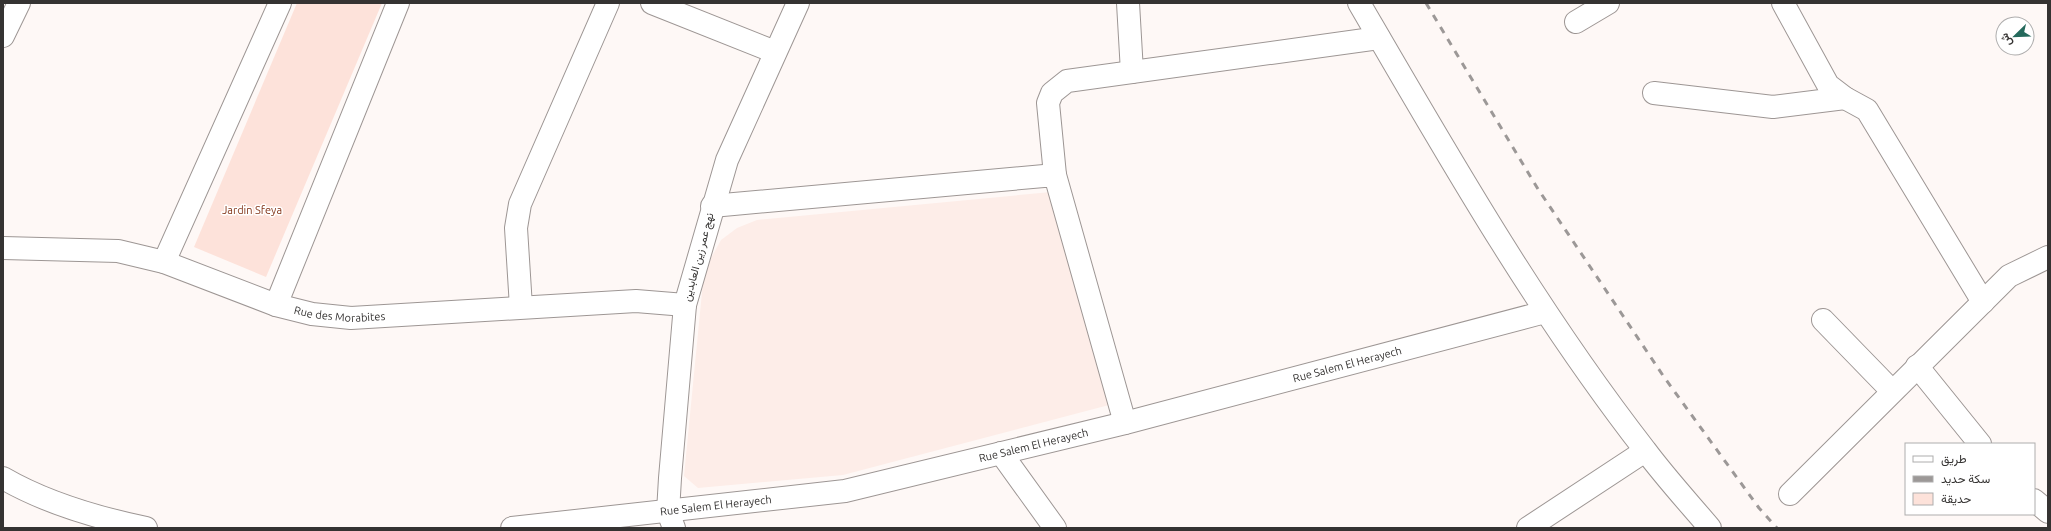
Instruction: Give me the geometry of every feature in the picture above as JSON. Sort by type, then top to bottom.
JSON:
[{"type":"street","points":[[3,36],[18,3]]},
{"type":"street","points":[[164,262],[280,3]]},
{"type":"street","points":[[276,305],[398,3]]},
{"type":"street","points":[[521,307],[516,228],[520,204],[608,3]]},
{"type":"street","points":[[652,3],[775,52]]},
{"type":"street","name":"نهج عمر زين العابدين","points":[[671,520],[670,470],[685,305],[712,206],[727,160],[798,3]]},
{"type":"street","points":[[1128,3],[1132,72]]},
{"type":"street","points":[[1359,3],[1469,193],[1545,312],[1645,451],[1710,528]]},
{"type":"street","points":[[1576,22],[1608,3]]},
{"type":"street","points":[[1783,3],[1828,85],[1845,98],[1867,110],[1983,302]]},
{"type":"street","points":[[1125,423],[1056,175],[1048,103],[1052,93],[1067,81],[1379,38]]},
{"type":"street","points":[[1654,93],[1773,107],[1845,98]]},
{"type":"street","points":[[712,206],[1056,175]]},
{"type":"street","name":"Rue des Morabites","points":[[3,248],[118,251],[164,262],[276,305],[312,314],[351,318],[636,301],[685,305]]},
{"type":"street","points":[[1790,494],[1916,366],[2009,276],[2048,257]]},
{"type":"street","name":"Rue Salem El Herayech","points":[[512,528],[671,520],[845,491],[1125,423],[1545,312]]},
{"type":"street","points":[[1823,320],[1892,390]]},
{"type":"street","points":[[1916,366],[1979,443]]},
{"type":"street","points":[[1528,528],[1645,451]]},
{"type":"street","points":[[1001,453],[1055,528]]},
{"type":"street","points":[[3,478],[19,487],[69,507],[146,528]]},
{"type":"street","points":[[2035,501],[2048,512]]},
{"type":"shaded area","points":[[1051,192],[1109,405],[843,475],[698,488],[684,476],[703,282],[711,258],[721,240],[737,228],[757,220]]},
{"type":"green space","name":"Jardin Sfeya","points":[[297,3],[382,3],[266,277],[194,247]]},
{"type":"railway","points":[[1426,3],[1538,189],[1664,377],[1759,508],[1777,528]]}]
